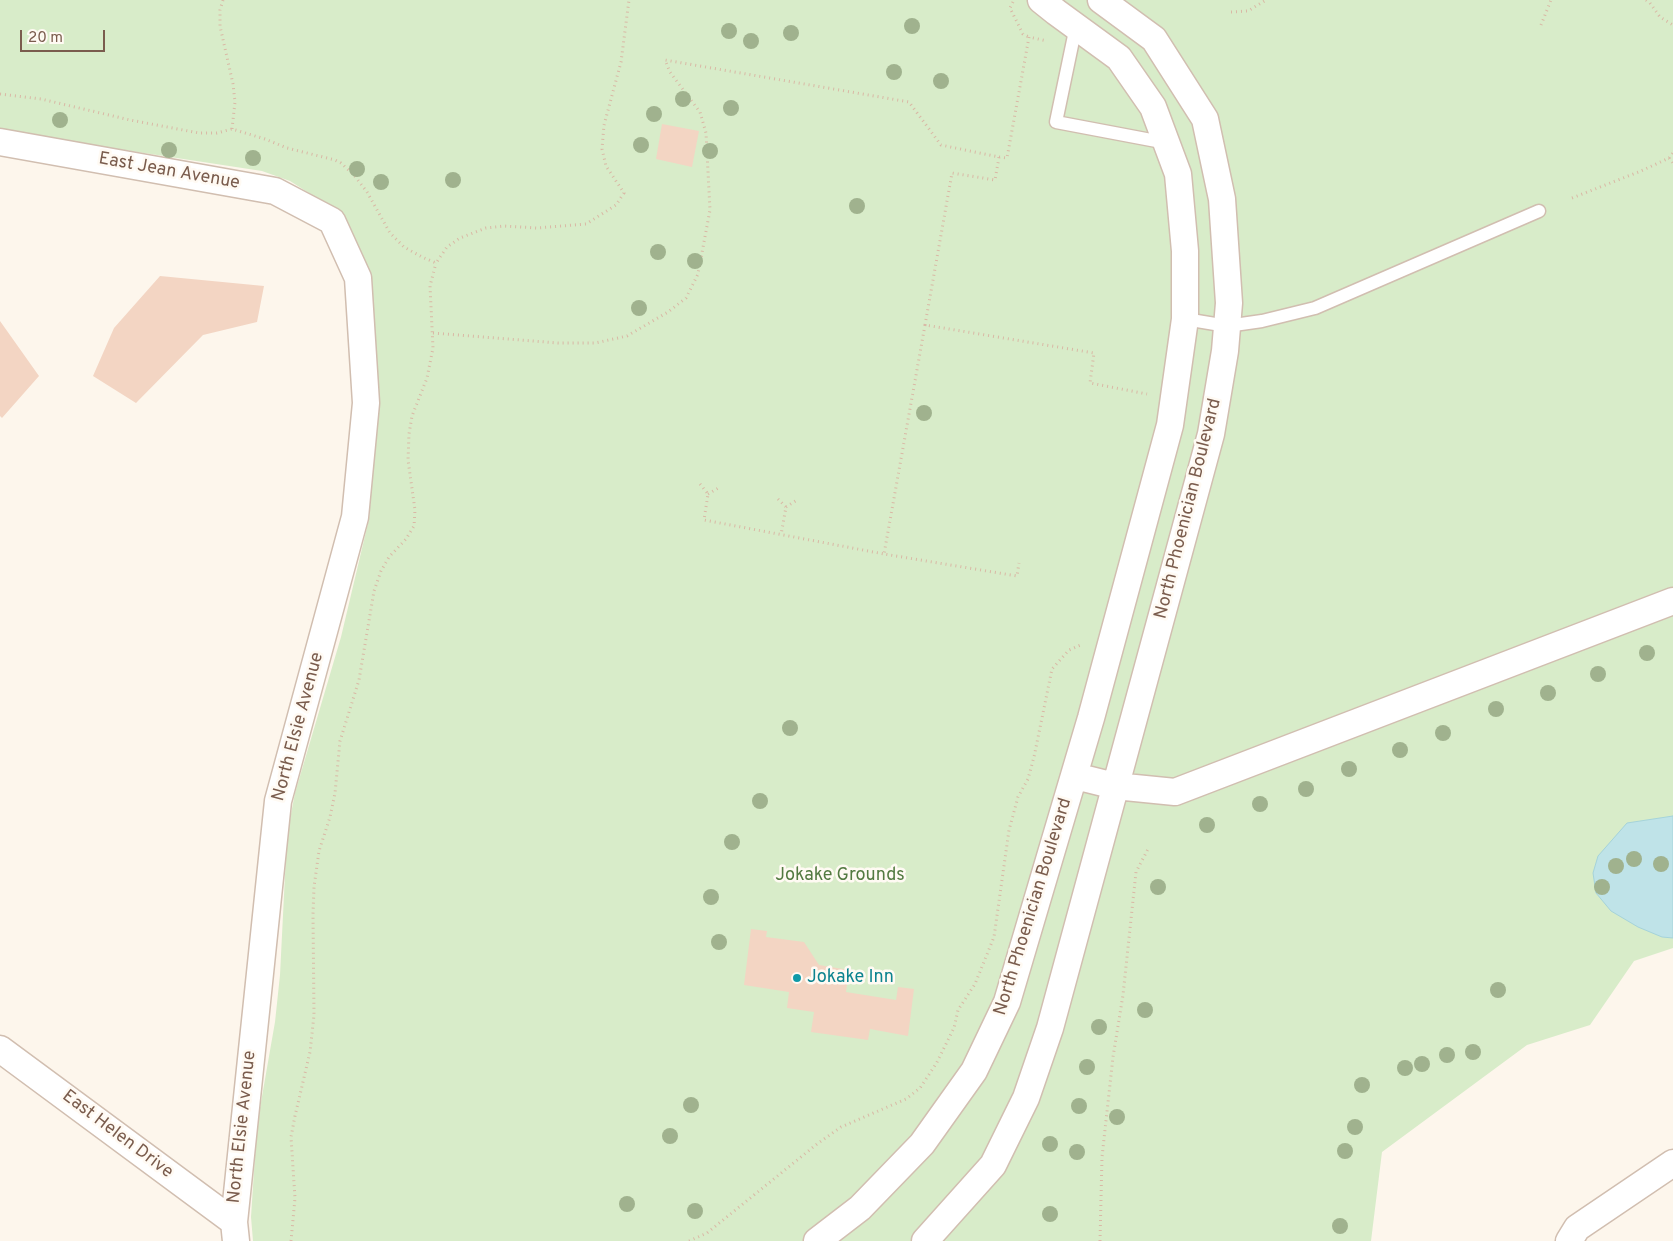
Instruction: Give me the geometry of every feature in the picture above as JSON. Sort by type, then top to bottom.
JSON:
[{"type":"street","name":"North Phoenician Boulevard","points":[[817,1241],[860,1208],[922,1144],[974,1071],[1007,1002],[1075,776],[1170,425],[1185,319],[1184,251],[1178,174],[1153,107],[1120,58],[1041,0]]},
{"type":"street","name":"North Phoenician Boulevard","points":[[924,1241],[992,1165],[1026,1098],[1050,1028],[1211,434],[1226,351],[1229,303],[1222,199],[1205,119],[1154,39],[1109,3]]},
{"type":"street","name":"East Jean Avenue","points":[[0,142],[275,191],[332,221]]},
{"type":"street","name":"North Elsie Avenue","points":[[235,1231],[278,801],[355,517],[366,404],[358,278],[332,221]]},
{"type":"street","name":"North Phoenician Boulevard","points":[[1075,776],[1115,786],[1175,792],[1673,601]]},
{"type":"street","name":"East Helen Drive","points":[[0,1049],[235,1231]]},
{"type":"street","points":[[1569,1241],[1577,1228],[1673,1163]]},
{"type":"lane","points":[[1076,26],[1056,122],[1167,143]]},
{"type":"lane","points":[[1185,319],[1227,326],[1262,321],[1315,308],[1539,211]]},
{"type":"path","points":[[223,0],[220,10],[220,26],[233,84],[235,102],[232,129]]},
{"type":"path","points":[[291,1241],[295,1198],[291,1137],[310,1052],[314,1015],[314,906],[319,851],[332,809],[340,741],[359,680],[374,591],[381,571],[389,557],[406,539],[414,526],[415,510],[408,460],[409,434],[412,416],[427,378],[433,348],[430,286],[436,263],[447,247],[460,238],[486,228],[504,226],[537,228],[586,224],[616,205],[624,193],[606,166],[602,149],[604,125],[621,62],[629,0]]},
{"type":"path","points":[[1015,0],[1010,8],[1023,34],[1055,43]]},
{"type":"path","points":[[1231,12],[1248,11],[1266,0]]},
{"type":"path","points":[[1646,0],[1660,17],[1673,26]]},
{"type":"path","points":[[1541,25],[1550,1]]},
{"type":"path","points":[[433,333],[596,343],[627,336],[668,312],[686,298],[698,274],[710,210],[706,133],[700,112],[670,72],[665,60],[910,102],[941,145],[1007,158],[1029,37]]},
{"type":"path","points":[[0,94],[58,103],[130,120],[198,133],[218,133],[232,129],[287,148],[335,160],[354,175],[367,192],[390,232],[404,247],[436,263]]},
{"type":"path","points":[[1572,198],[1641,171],[1669,158],[1673,153]]},
{"type":"path","points":[[884,554],[952,173],[995,180],[999,157]]},
{"type":"path","points":[[1669,158],[1673,164]]},
{"type":"path","points":[[925,325],[1094,353],[1090,383],[1156,395]]},
{"type":"path","points":[[700,484],[708,494],[704,520],[884,554],[1017,576],[1019,563]]},
{"type":"path","points":[[708,494],[720,486]]},
{"type":"path","points":[[778,499],[786,507]]},
{"type":"path","points":[[781,535],[786,507],[797,500]]},
{"type":"path","points":[[689,1241],[707,1232],[841,1127],[906,1099],[920,1088],[936,1064],[954,1028],[958,1010],[975,984],[994,937],[1009,830],[1018,797],[1028,779],[1034,757],[1052,669],[1069,650],[1083,644]]},
{"type":"path","points":[[1100,1241],[1102,1157],[1113,1057],[1123,995],[1136,872],[1148,849]]},
{"type":"green space","name":"Jokake Grounds","points":[[0,0],[1673,0],[1673,948],[1634,961],[1590,1025],[1527,1045],[1382,1152],[1371,1241],[253,1241],[251,1217],[257,1125],[275,1022],[280,975],[287,835],[295,793],[341,637],[369,519],[378,403],[371,273],[342,214],[290,181],[262,171],[0,131]]},
{"type":"water","points":[[1673,816],[1673,938],[1662,937],[1638,927],[1611,911],[1596,893],[1593,873],[1598,856],[1627,823]]},
{"type":"building","points":[[662,124],[699,131],[692,167],[656,159]]},
{"type":"building","points":[[160,276],[264,286],[257,322],[203,335],[136,403],[93,376],[114,328]]},
{"type":"building","points":[[0,321],[39,376],[2,418],[0,416]]},
{"type":"building","name":"Jokake Inn","points":[[751,929],[767,931],[766,937],[804,942],[819,965],[849,970],[846,992],[896,1000],[898,987],[914,989],[908,1036],[870,1029],[868,1040],[811,1032],[814,1012],[787,1008],[789,992],[744,985]]},
{"type":"place","name":"Jokake Inn","points":[[797,978]]}]
